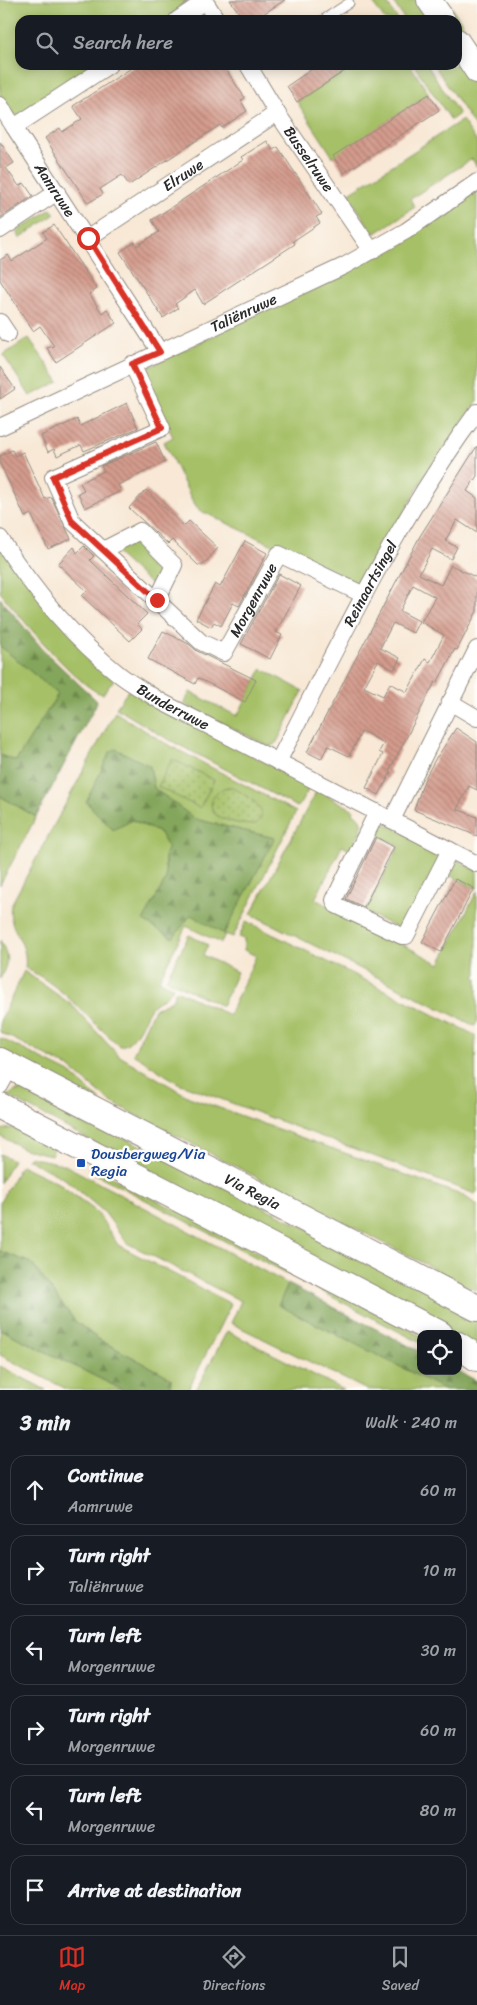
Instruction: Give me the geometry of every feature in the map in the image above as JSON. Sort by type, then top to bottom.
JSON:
[{"type":"main road","name":"Via Regia","points":[[4,1071],[477,1308]]},
{"type":"main road","points":[[0,1106],[432,1330]]},
{"type":"main road","points":[[462,1348],[477,1358]]},
{"type":"street","points":[[429,0],[440,15]]},
{"type":"street","points":[[184,15],[205,1],[215,15]]},
{"type":"street","points":[[462,48],[477,71]]},
{"type":"street","points":[[14,127],[101,70]]},
{"type":"street","name":"Busselruwe","points":[[252,70],[277,112],[372,251]]},
{"type":"street","name":"Aamruwe","points":[[0,106],[88,238],[160,352]]},
{"type":"street","name":"Elruwe","points":[[88,238],[277,112]]},
{"type":"street","name":"Taliënruwe","points":[[0,427],[344,266],[406,231],[477,182]]},
{"type":"street","points":[[0,230],[57,192]]},
{"type":"street","name":"Morgenruwe","points":[[132,364],[162,428],[53,477],[72,521],[201,642],[224,653],[279,554],[364,596]]},
{"type":"street","name":"Reinaartsingel","points":[[278,762],[399,532],[434,475],[477,412]]},
{"type":"street","points":[[103,550],[140,531],[174,565],[157,600]]},
{"type":"street","name":"Bunderruwe","points":[[0,538],[15,562],[50,607],[85,645],[121,675],[162,702],[477,864]]},
{"type":"street","points":[[450,850],[406,936],[402,936],[336,905],[334,900],[450,702],[470,679],[477,649]]},
{"type":"street","points":[[450,702],[477,718]]},
{"type":"lane","points":[[330,15],[349,4]]},
{"type":"green space","points":[[0,0],[188,0],[183,5],[185,9],[176,15],[15,15],[15,70],[91,70],[20,116],[12,114],[0,96]]},
{"type":"green space","points":[[371,0],[385,0],[395,15],[382,15]]},
{"type":"green space","points":[[392,0],[417,0],[427,15],[402,15]]},
{"type":"green space","points":[[440,0],[447,0],[457,15],[450,15]]},
{"type":"green space","points":[[462,23],[477,46],[477,57],[462,34]]},
{"type":"green space","points":[[462,68],[477,91],[477,130],[437,70]]},
{"type":"green space","points":[[346,70],[413,70],[429,94],[333,157],[297,102]]},
{"type":"green space","points":[[417,70],[430,70],[459,114],[451,120]]},
{"type":"green space","points":[[462,120],[477,142],[477,167],[472,159],[410,199],[415,207],[376,233],[373,233],[348,194]]},
{"type":"green space","points":[[477,190],[477,402],[429,469],[362,586],[277,542],[275,546],[199,510],[192,500],[164,442],[173,437],[141,371],[244,321]]},
{"type":"green space","points":[[51,209],[55,214],[20,238],[16,232]]},
{"type":"green space","points":[[29,338],[59,382],[30,396],[3,355]]},
{"type":"green space","points":[[142,539],[165,568],[155,588],[113,550]]},
{"type":"green space","points":[[0,547],[116,677],[103,694],[93,690],[65,666],[0,592]]},
{"type":"green space","points":[[0,598],[46,653],[97,701],[36,817],[0,796],[0,755],[16,761],[58,694],[0,646]]},
{"type":"green space","points":[[0,646],[58,694],[16,761],[0,755]]},
{"type":"green space","points":[[262,669],[303,691],[277,742],[272,746],[268,746],[184,704],[190,692],[237,716]]},
{"type":"green space","points":[[130,688],[310,787],[299,806],[297,807],[164,737],[116,708]]},
{"type":"green space","points":[[115,712],[165,743],[296,812],[233,937],[225,934],[221,943],[186,926],[159,980],[173,987],[167,995],[152,1006],[134,1037],[125,1045],[120,1046],[53,985],[25,968],[24,950],[14,928],[10,913],[11,905]],"holes":[[[150,766],[154,788],[195,819],[274,838],[191,915],[174,892],[166,875],[165,857],[168,847],[160,833],[132,820]]]},
{"type":"green space","points":[[116,749],[150,766],[154,788],[195,819],[275,838],[224,934],[191,915],[173,938],[143,921],[166,879],[165,854],[168,847],[160,833],[133,820],[113,830],[86,802],[110,752]]},
{"type":"green space","points":[[172,759],[214,780],[200,808],[158,787]]},
{"type":"green space","points":[[227,787],[232,787],[255,802],[259,807],[262,813],[261,818],[256,824],[247,825],[223,819],[215,814],[211,805],[213,797]]},
{"type":"green space","points":[[317,790],[354,810],[353,813],[361,821],[361,830],[350,850],[342,846],[315,899],[440,964],[477,891],[477,974],[475,977],[477,979],[477,1022],[475,1026],[251,914]]},
{"type":"green space","points":[[0,796],[36,817],[0,885]]},
{"type":"green space","points":[[378,820],[443,852],[403,931],[365,912],[399,846],[372,832]]},
{"type":"green space","points":[[455,859],[477,871],[477,889],[447,874]]},
{"type":"green space","points":[[246,921],[475,1035],[477,1192],[475,1194],[178,1083],[133,1054],[154,1009],[172,1000],[176,990],[229,1015],[256,956],[244,950],[244,939],[239,937]]},
{"type":"green space","points":[[189,935],[208,945],[203,955],[237,972],[222,1006],[166,979]]},
{"type":"green space","points":[[0,940],[7,959],[0,979]]},
{"type":"green space","points":[[24,971],[72,1005],[118,1055],[189,1097],[464,1196],[477,1205],[477,1291],[109,1101],[70,1068],[0,1032],[0,1021]]},
{"type":"green space","points":[[0,1038],[70,1073],[101,1101],[0,1055]]},
{"type":"green space","points":[[26,1089],[477,1313],[477,1349],[462,1341],[462,1330],[442,1330],[8,1096],[15,1091]]},
{"type":"green space","points":[[17,1128],[55,1147],[51,1155],[24,1149],[0,1136],[0,1130]]},
{"type":"green space","points":[[0,1154],[13,1160],[0,1183]]},
{"type":"green space","points":[[29,1157],[63,1164],[288,1284],[279,1305],[446,1390],[367,1390],[231,1323],[241,1301],[127,1243],[105,1213],[65,1179],[27,1159]]},
{"type":"green space","points":[[21,1165],[58,1183],[97,1212],[118,1245],[231,1304],[188,1390],[170,1390],[171,1379],[164,1374],[98,1339],[75,1321],[31,1263],[0,1251],[0,1202]]},
{"type":"green space","points":[[90,1166],[417,1334],[417,1341],[88,1170]]},
{"type":"green space","points":[[0,1251],[31,1263],[75,1321],[98,1339],[171,1379],[170,1390],[123,1390],[0,1329]]},
{"type":"green space","points":[[288,1284],[417,1350],[417,1375],[462,1375],[462,1373],[477,1381],[477,1390],[446,1390],[278,1305]]},
{"type":"green space","points":[[0,1329],[123,1390],[68,1390],[0,1355]]},
{"type":"green space","points":[[227,1331],[344,1390],[196,1390]]},
{"type":"green space","points":[[0,1366],[46,1390],[0,1390]]},
{"type":"building","points":[[230,0],[285,0],[262,15],[240,15]]},
{"type":"building","points":[[128,70],[226,70],[245,98],[241,101],[247,111],[222,128],[220,125],[129,185],[122,175],[100,189],[103,194],[88,203],[45,138],[60,128],[62,132],[82,119],[73,106]]},
{"type":"building","points":[[311,70],[346,70],[297,102],[287,86]]},
{"type":"building","points":[[429,94],[439,110],[344,173],[333,156]]},
{"type":"building","points":[[267,141],[273,150],[278,147],[322,214],[316,217],[320,223],[293,241],[295,244],[203,304],[195,290],[175,304],[178,308],[163,318],[120,252],[135,242],[137,246],[159,232],[152,220],[243,160],[241,157]]},
{"type":"building","points":[[0,142],[14,163],[6,168],[19,186],[24,183],[33,196],[0,218]]},
{"type":"building","points":[[54,225],[97,289],[89,294],[102,313],[107,309],[116,323],[56,362],[47,348],[54,346],[40,326],[33,331],[0,280],[0,260],[8,255],[12,261],[47,238],[43,232]]},
{"type":"building","points":[[0,367],[15,389],[0,399]]},
{"type":"building","points":[[127,403],[138,428],[84,451],[81,445],[57,456],[54,449],[48,452],[41,436],[77,419],[80,426]]},
{"type":"building","points":[[156,442],[165,462],[118,485],[121,491],[85,508],[78,493],[84,490],[80,483],[104,471],[101,466]]},
{"type":"building","points":[[477,446],[477,476],[467,491],[477,498],[477,533],[457,520],[445,541],[457,547],[451,559],[432,549],[419,574],[441,585],[451,565],[477,578],[477,611],[457,650],[455,649],[437,683],[435,682],[389,771],[391,772],[379,795],[366,788],[383,754],[379,752],[384,743],[362,731],[349,756],[328,746],[321,759],[307,752],[420,536]],"holes":[[[413,585],[435,597],[421,622],[444,635],[430,662],[425,659],[407,692],[390,683],[383,696],[364,687],[378,661],[394,670],[400,658],[380,648],[393,623],[413,633],[419,621],[400,611]]]},
{"type":"building","points":[[12,450],[15,456],[23,452],[45,499],[51,497],[71,539],[48,549],[31,514],[25,517],[0,463],[0,456]]},
{"type":"building","points":[[146,490],[184,526],[189,521],[218,548],[203,565],[198,565],[172,540],[168,544],[129,508]]},
{"type":"building","points":[[245,541],[267,553],[239,606],[233,603],[221,626],[214,622],[211,627],[196,619],[215,584],[220,587]]},
{"type":"building","points":[[84,546],[94,556],[90,560],[147,614],[137,624],[142,629],[130,641],[82,596],[87,591],[58,564],[74,547],[77,553]]},
{"type":"building","points":[[279,574],[301,586],[276,632],[282,635],[270,659],[241,644]]},
{"type":"building","points":[[163,631],[189,644],[197,651],[256,680],[245,702],[198,678],[195,684],[148,659]]},
{"type":"building","points":[[456,728],[477,742],[477,790],[469,786],[457,809],[477,817],[477,836],[414,810],[425,778]]},
{"type":"building","points":[[376,837],[394,847],[364,907],[346,899]]},
{"type":"building","points":[[455,879],[474,888],[441,952],[422,942]]},
{"type":"place","name":"Dousbergweg/Via Regia","points":[[81,1163]]},
{"type":"route","points":[[88,238],[160,352],[132,364],[162,428],[53,477],[72,521],[157,600]]}]
